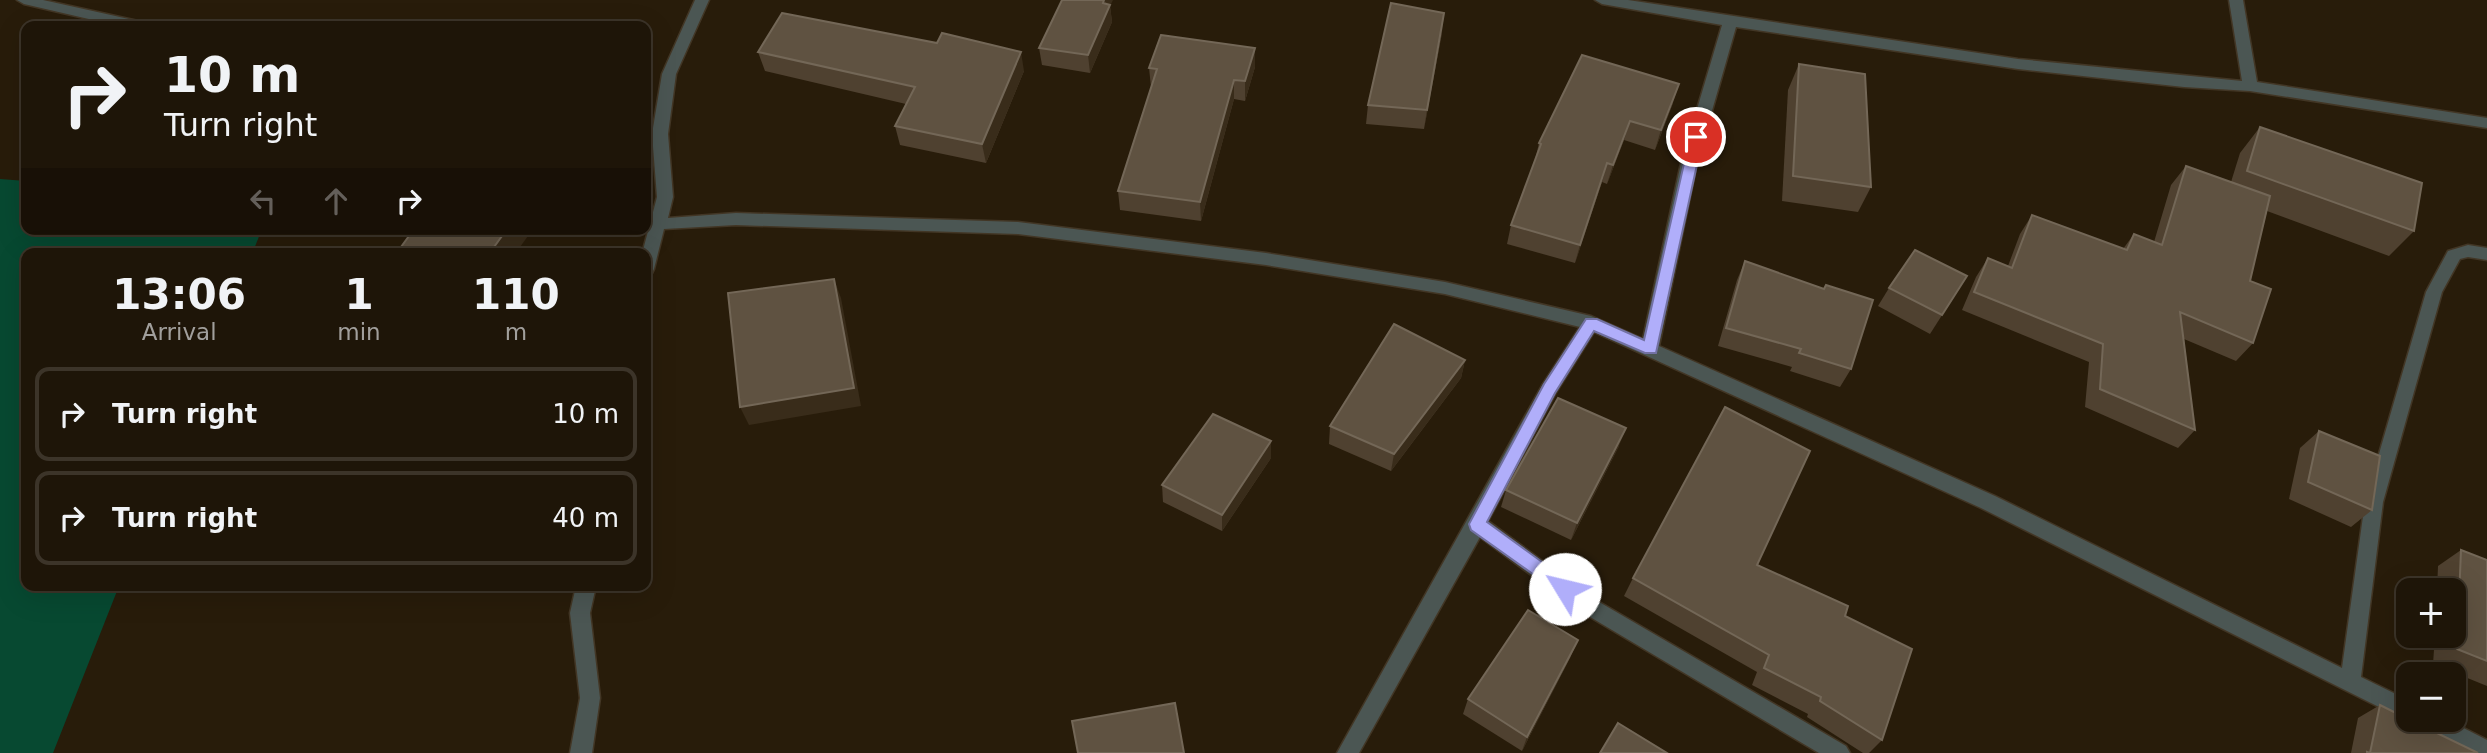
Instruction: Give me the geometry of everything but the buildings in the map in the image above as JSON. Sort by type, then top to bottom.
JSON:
[{"type":"street","points":[[24,0],[116,21]]},
{"type":"street","points":[[651,250],[665,197],[653,133],[669,74],[702,0]]},
{"type":"street","points":[[1602,0],[1730,22],[2018,64],[2184,82],[2250,86],[2487,123]]},
{"type":"street","points":[[2236,0],[2250,86]]},
{"type":"street","points":[[1650,349],[1689,163],[1730,22]]},
{"type":"street","points":[[658,224],[736,219],[1018,228],[1266,260],[1445,288],[1591,323],[1988,502],[2396,705]]},
{"type":"street","points":[[2350,681],[2374,502],[2434,292],[2454,255],[2468,251],[2487,254]]},
{"type":"street","points":[[1348,753],[1477,524],[1549,389],[1591,323]]},
{"type":"street","points":[[1477,524],[1587,605],[1839,753]]},
{"type":"street","points":[[581,753],[590,698],[580,613],[585,591]]},
{"type":"street","points":[[2450,732],[2487,751]]},
{"type":"green space","points":[[0,179],[21,181],[21,235],[260,235],[254,248],[21,248],[21,591],[117,591],[53,753],[0,753]]},
{"type":"route","points":[[1565,589],[1477,524],[1549,389],[1591,323],[1650,349],[1696,137]]}]
